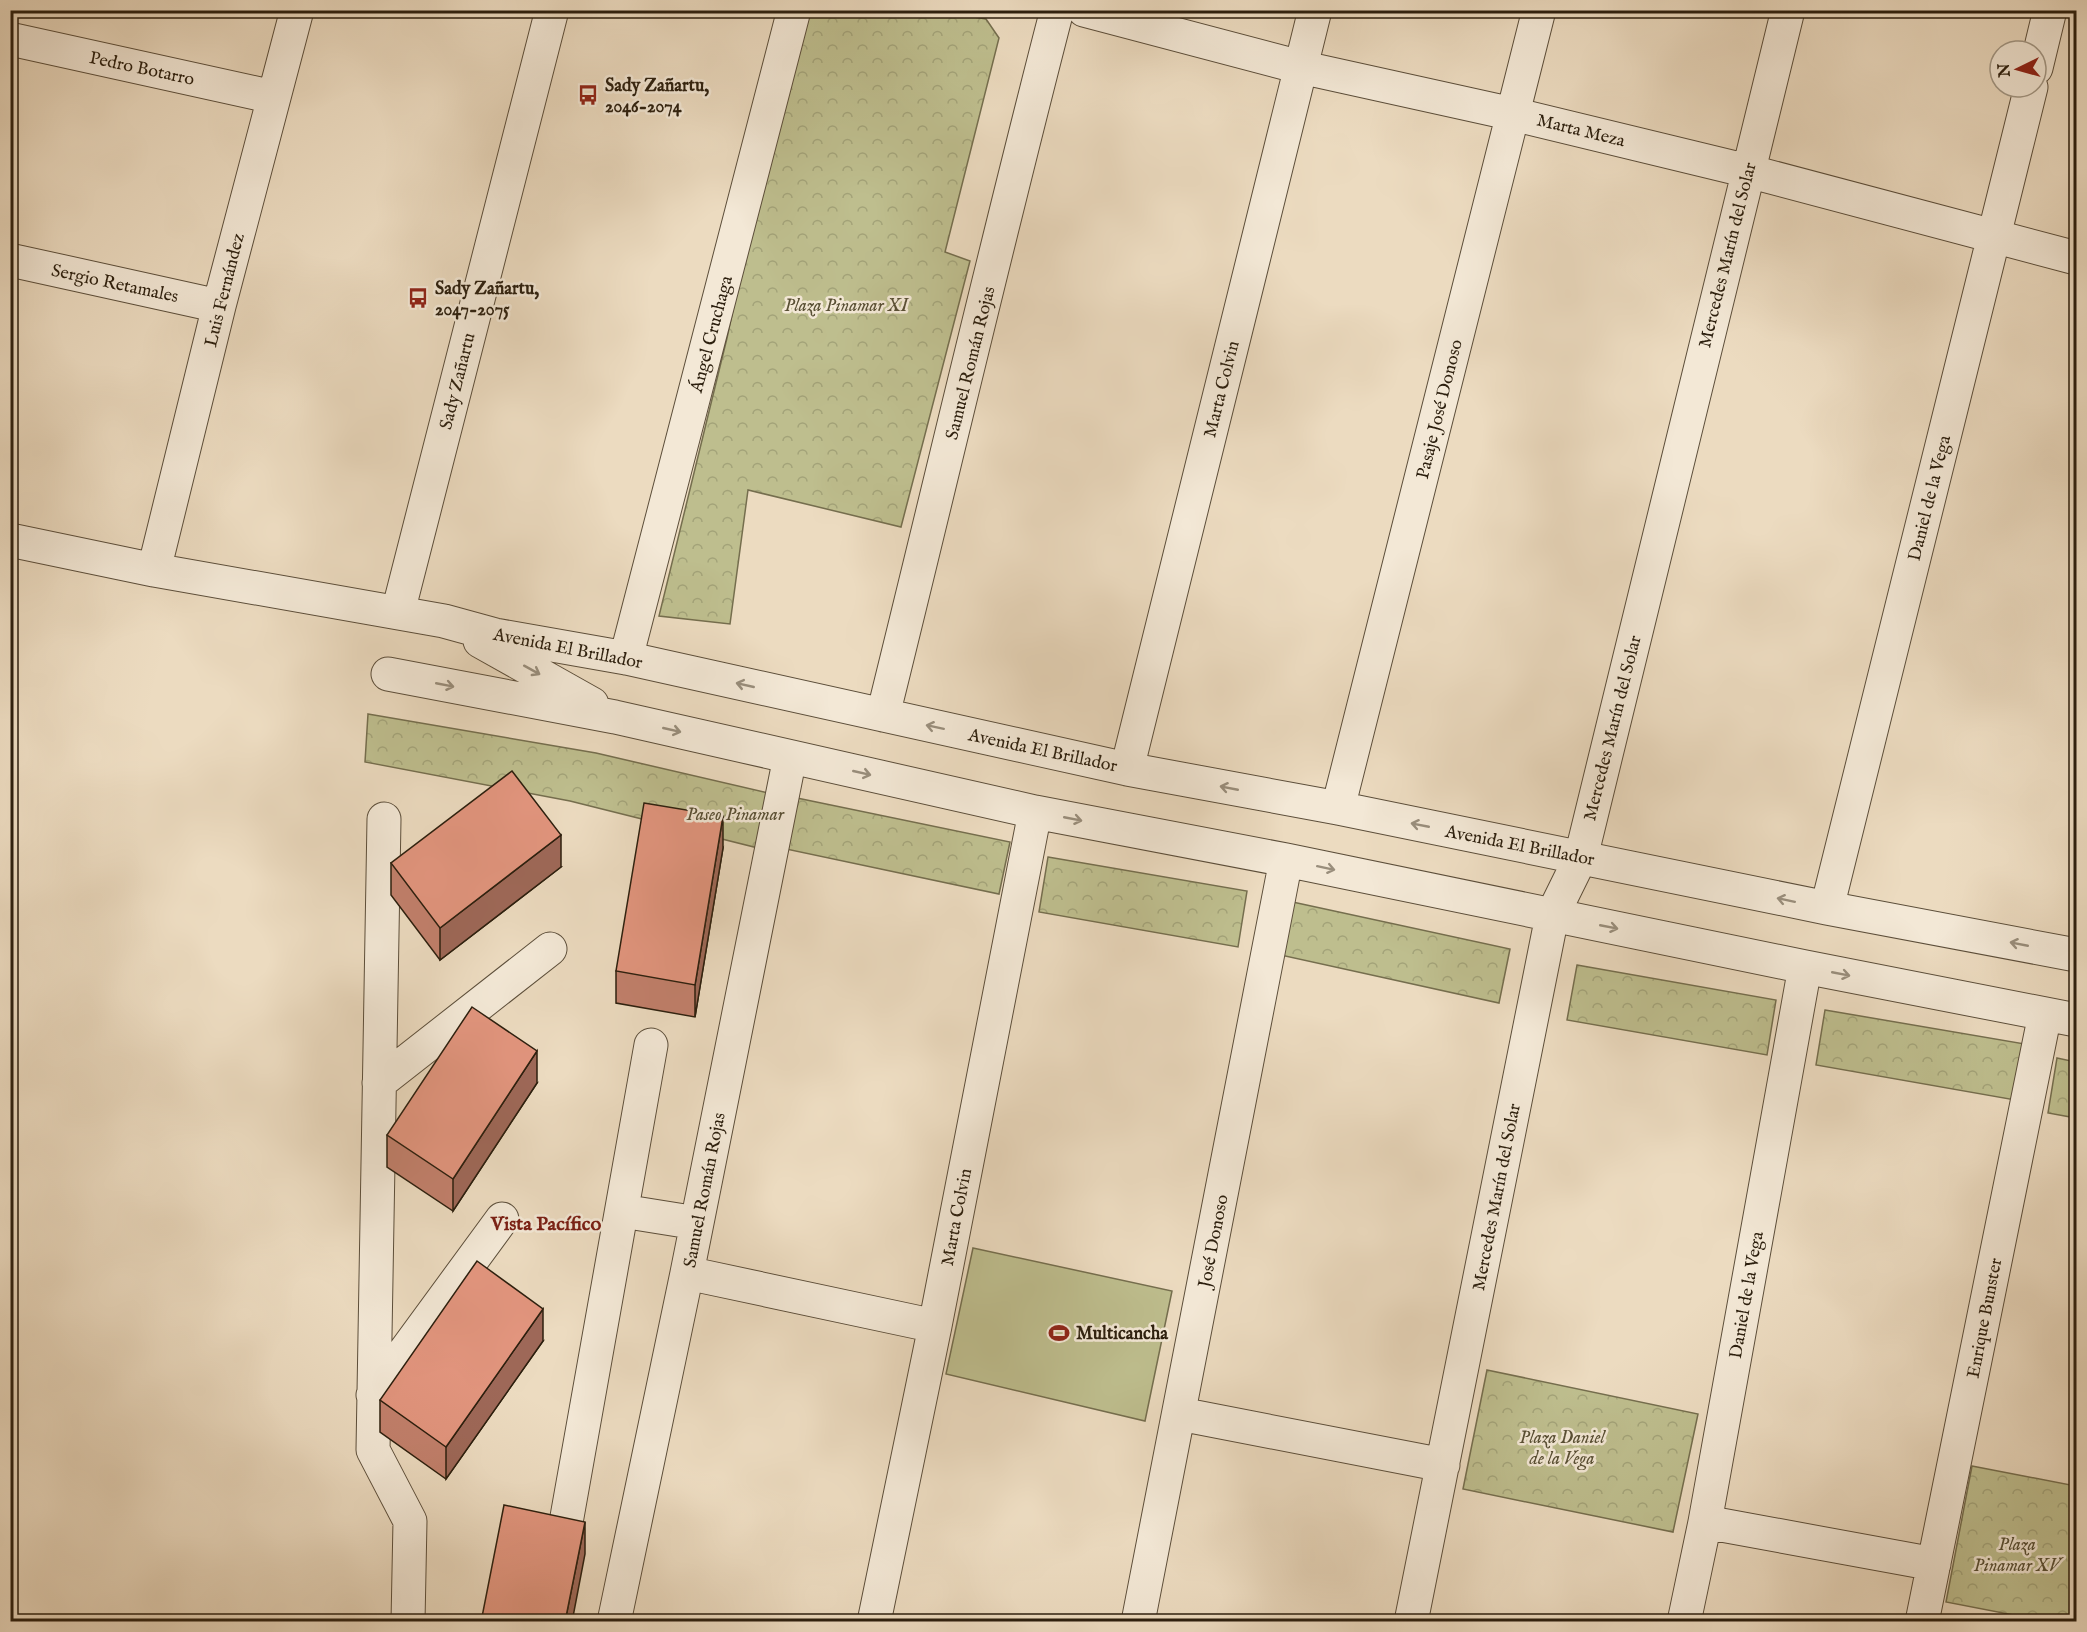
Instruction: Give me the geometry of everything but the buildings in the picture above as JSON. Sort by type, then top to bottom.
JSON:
[{"type":"street","name":"Luis Fernández","points":[[154,570],[219,306],[297,10]]},
{"type":"street","name":"Sady Zañartu","points":[[398,612],[552,10]]},
{"type":"street","name":"Ángel Cruchaga","points":[[626,658],[794,10]]},
{"type":"street","name":"Samuel Román Rojas","points":[[883,715],[962,399],[1020,152],[1057,10]]},
{"type":"street","name":"Marta Meza","points":[[1084,10],[1300,67],[1513,114],[1748,171],[2076,258]]},
{"type":"street","name":"Marta Colvin","points":[[1127,769],[1315,10]]},
{"type":"street","name":"Pasaje José Donoso","points":[[1338,808],[1539,10]]},
{"type":"street","name":"Mercedes Marín del Solar","points":[[1411,1622],[1552,916],[1581,857],[1788,10]]},
{"type":"street","points":[[2043,39],[2050,10]]},
{"type":"street","name":"Pedro Botarro","points":[[10,39],[274,97]]},
{"type":"street","name":"Daniel de la Vega","points":[[1827,908],[2028,99]]},
{"type":"street","name":"Sergio Retamales","points":[[10,261],[219,306]]},
{"type":"street","name":"Avenida El Brillador","points":[[10,540],[154,570],[444,621],[495,635],[626,658],[1127,769],[1338,808],[1827,908],[2074,945]]},
{"type":"street","points":[[444,621],[615,717]]},
{"type":"street","points":[[388,674],[615,717],[1035,812],[1286,860],[1552,916],[2076,1020]]},
{"type":"street","name":"Samuel Román Rojas","points":[[614,1622],[687,1273],[790,757]]},
{"type":"street","name":"Marta Colvin","points":[[874,1622],[935,1326],[1035,812]]},
{"type":"street","points":[[384,819],[373,1450],[410,1521],[408,1622]]},
{"type":"street","name":"José Donoso","points":[[1138,1622],[1286,860]]},
{"type":"street","points":[[379,1083],[550,949]]},
{"type":"street","name":"Daniel de la Vega","points":[[1684,1622],[1705,1522],[1805,967]]},
{"type":"street","name":"Enrique Bunster","points":[[1922,1622],[2045,1014]]},
{"type":"street","points":[[567,1517],[651,1045]]},
{"type":"street","points":[[622,1211],[697,1223]]},
{"type":"street","points":[[373,1395],[502,1219]]},
{"type":"street","points":[[687,1273],[935,1326]]},
{"type":"street","points":[[1180,1414],[1443,1465]]},
{"type":"street","points":[[1705,1522],[1934,1564]]},
{"type":"green space","name":"Plaza Pinamar XI","points":[[806,11],[938,11],[986,19],[999,38],[945,252],[970,261],[901,527],[748,490],[730,624],[659,616],[727,338],[753,216]]},
{"type":"green space","name":"Paseo Pinamar","points":[[368,714],[596,753],[768,793],[758,848],[570,801],[365,762]]},
{"type":"green space","name":"Paseo Pinamar","points":[[797,798],[1010,842],[999,894],[786,849]]},
{"type":"green space","points":[[1048,857],[1247,891],[1238,947],[1039,912]]},
{"type":"green space","points":[[1288,901],[1510,949],[1499,1003],[1276,954]]},
{"type":"green space","points":[[1577,965],[1776,1000],[1767,1055],[1567,1020]]},
{"type":"green space","points":[[1825,1010],[2025,1044],[2015,1100],[1816,1065]]},
{"type":"green space","points":[[2057,1058],[2076,1062],[2076,1118],[2048,1113]]},
{"type":"green space","name":"Multicancha","points":[[973,1248],[1172,1291],[1145,1421],[946,1374]]},
{"type":"green space","name":"Plaza Daniel de la Vega","points":[[1487,1370],[1698,1414],[1673,1532],[1463,1489]]},
{"type":"green space","name":"Plaza Pinamar XV","points":[[1972,1466],[2076,1486],[2076,1621],[2045,1621],[1946,1602]]},
{"type":"place","name":"Sady Zañartu, 2046-2074","points":[[588,95]]},
{"type":"place","name":"Sady Zañartu, 2047-2075","points":[[418,298]]},
{"type":"place","name":"Multicancha","points":[[1059,1333]]},
{"type":"district","name":"Vista Pacífico","points":[[546,1223]]}]
